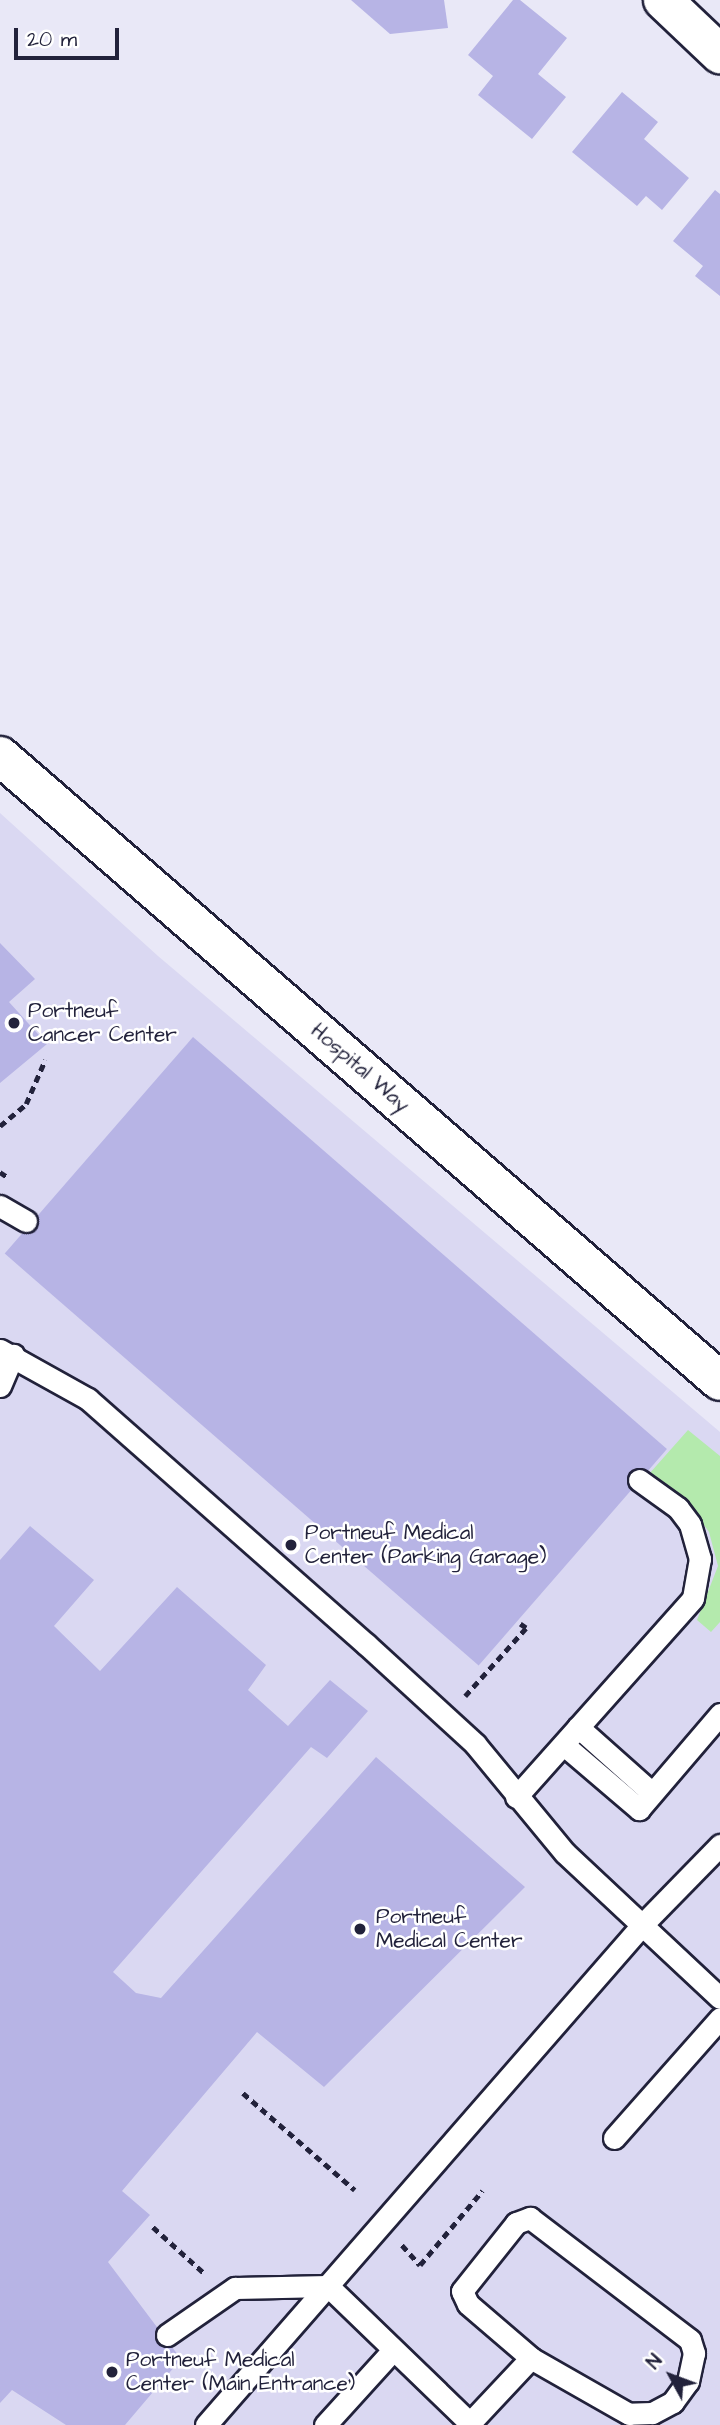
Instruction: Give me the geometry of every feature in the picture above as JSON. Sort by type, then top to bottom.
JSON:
[{"type":"street","points":[[663,0],[720,54]]},
{"type":"street","name":"Hospital Way","points":[[0,756],[720,1381]]},
{"type":"lane","points":[[0,1206],[26,1221]]},
{"type":"lane","points":[[0,1386],[7,1353],[99,1408],[475,1744],[516,1797],[565,1853],[720,1998]]},
{"type":"lane","points":[[516,1797],[692,1598],[700,1559],[690,1524],[678,1508],[639,1480]]},
{"type":"lane","points":[[645,1801],[720,1714]]},
{"type":"lane","points":[[578,1727],[645,1801]]},
{"type":"lane","points":[[564,1745],[645,1801]]},
{"type":"lane","points":[[206,2425],[642,1925],[720,1845]]},
{"type":"lane","points":[[614,2138],[720,2018]]},
{"type":"lane","points":[[530,2218],[690,2340],[694,2353],[688,2381],[673,2402],[652,2413],[629,2414],[531,2357],[468,2304],[461,2291],[516,2222],[530,2218]]},
{"type":"lane","points":[[167,2335],[235,2288],[328,2286],[470,2424],[531,2357]]},
{"type":"lane","points":[[325,2425],[393,2350]]},
{"type":"path","points":[[0,1126],[26,1104],[45,1060]]},
{"type":"path","points":[[458,1705],[526,1628],[520,1624]]},
{"type":"path","points":[[243,2093],[355,2190]]},
{"type":"path","points":[[394,2236],[420,2265],[482,2191]]},
{"type":"path","points":[[153,2227],[204,2273]]},
{"type":"shaded area","name":"Portneuf Medical Center","points":[[0,813],[158,956],[720,1432],[720,2425],[0,2425]]},
{"type":"green space","points":[[688,1430],[720,1456],[720,1622],[711,1632],[697,1620],[718,1566],[709,1532],[695,1513],[649,1474]]},
{"type":"building","points":[[351,0],[444,0],[448,28],[390,34]]},
{"type":"building","points":[[513,0],[520,0],[567,38],[538,74],[566,97],[532,139],[478,95],[493,76],[468,55]]},
{"type":"building","points":[[622,92],[658,122],[644,139],[689,178],[662,210],[646,196],[637,206],[572,152]]},
{"type":"building","points":[[715,190],[720,194],[720,296],[695,276],[703,266],[673,241]]},
{"type":"building","name":"Portneuf Cancer Center","points":[[0,943],[35,979],[9,1002],[47,1044],[0,1083]]},
{"type":"building","points":[[193,1037],[667,1449],[479,1666],[5,1254]]},
{"type":"building","name":"Portneuf Medical Center","points":[[30,1526],[94,1580],[54,1626],[100,1671],[177,1587],[266,1665],[248,1690],[288,1726],[330,1680],[368,1711],[327,1758],[311,1747],[113,1972],[136,1993],[161,1998],[376,1757],[525,1887],[324,2087],[257,2032],[122,2191],[150,2215],[108,2262],[181,2359],[125,2425],[66,2425],[12,2390],[0,2403],[0,1560]]},
{"type":"place","name":"Portneuf Cancer Center","points":[[14,1023]]},
{"type":"place","name":"Portneuf Medical Center (Parking Garage)","points":[[291,1545]]},
{"type":"place","name":"Portneuf Medical Center","points":[[360,1929]]},
{"type":"place","name":"Portneuf Medical Center (Main Entrance)","points":[[112,2372]]}]
